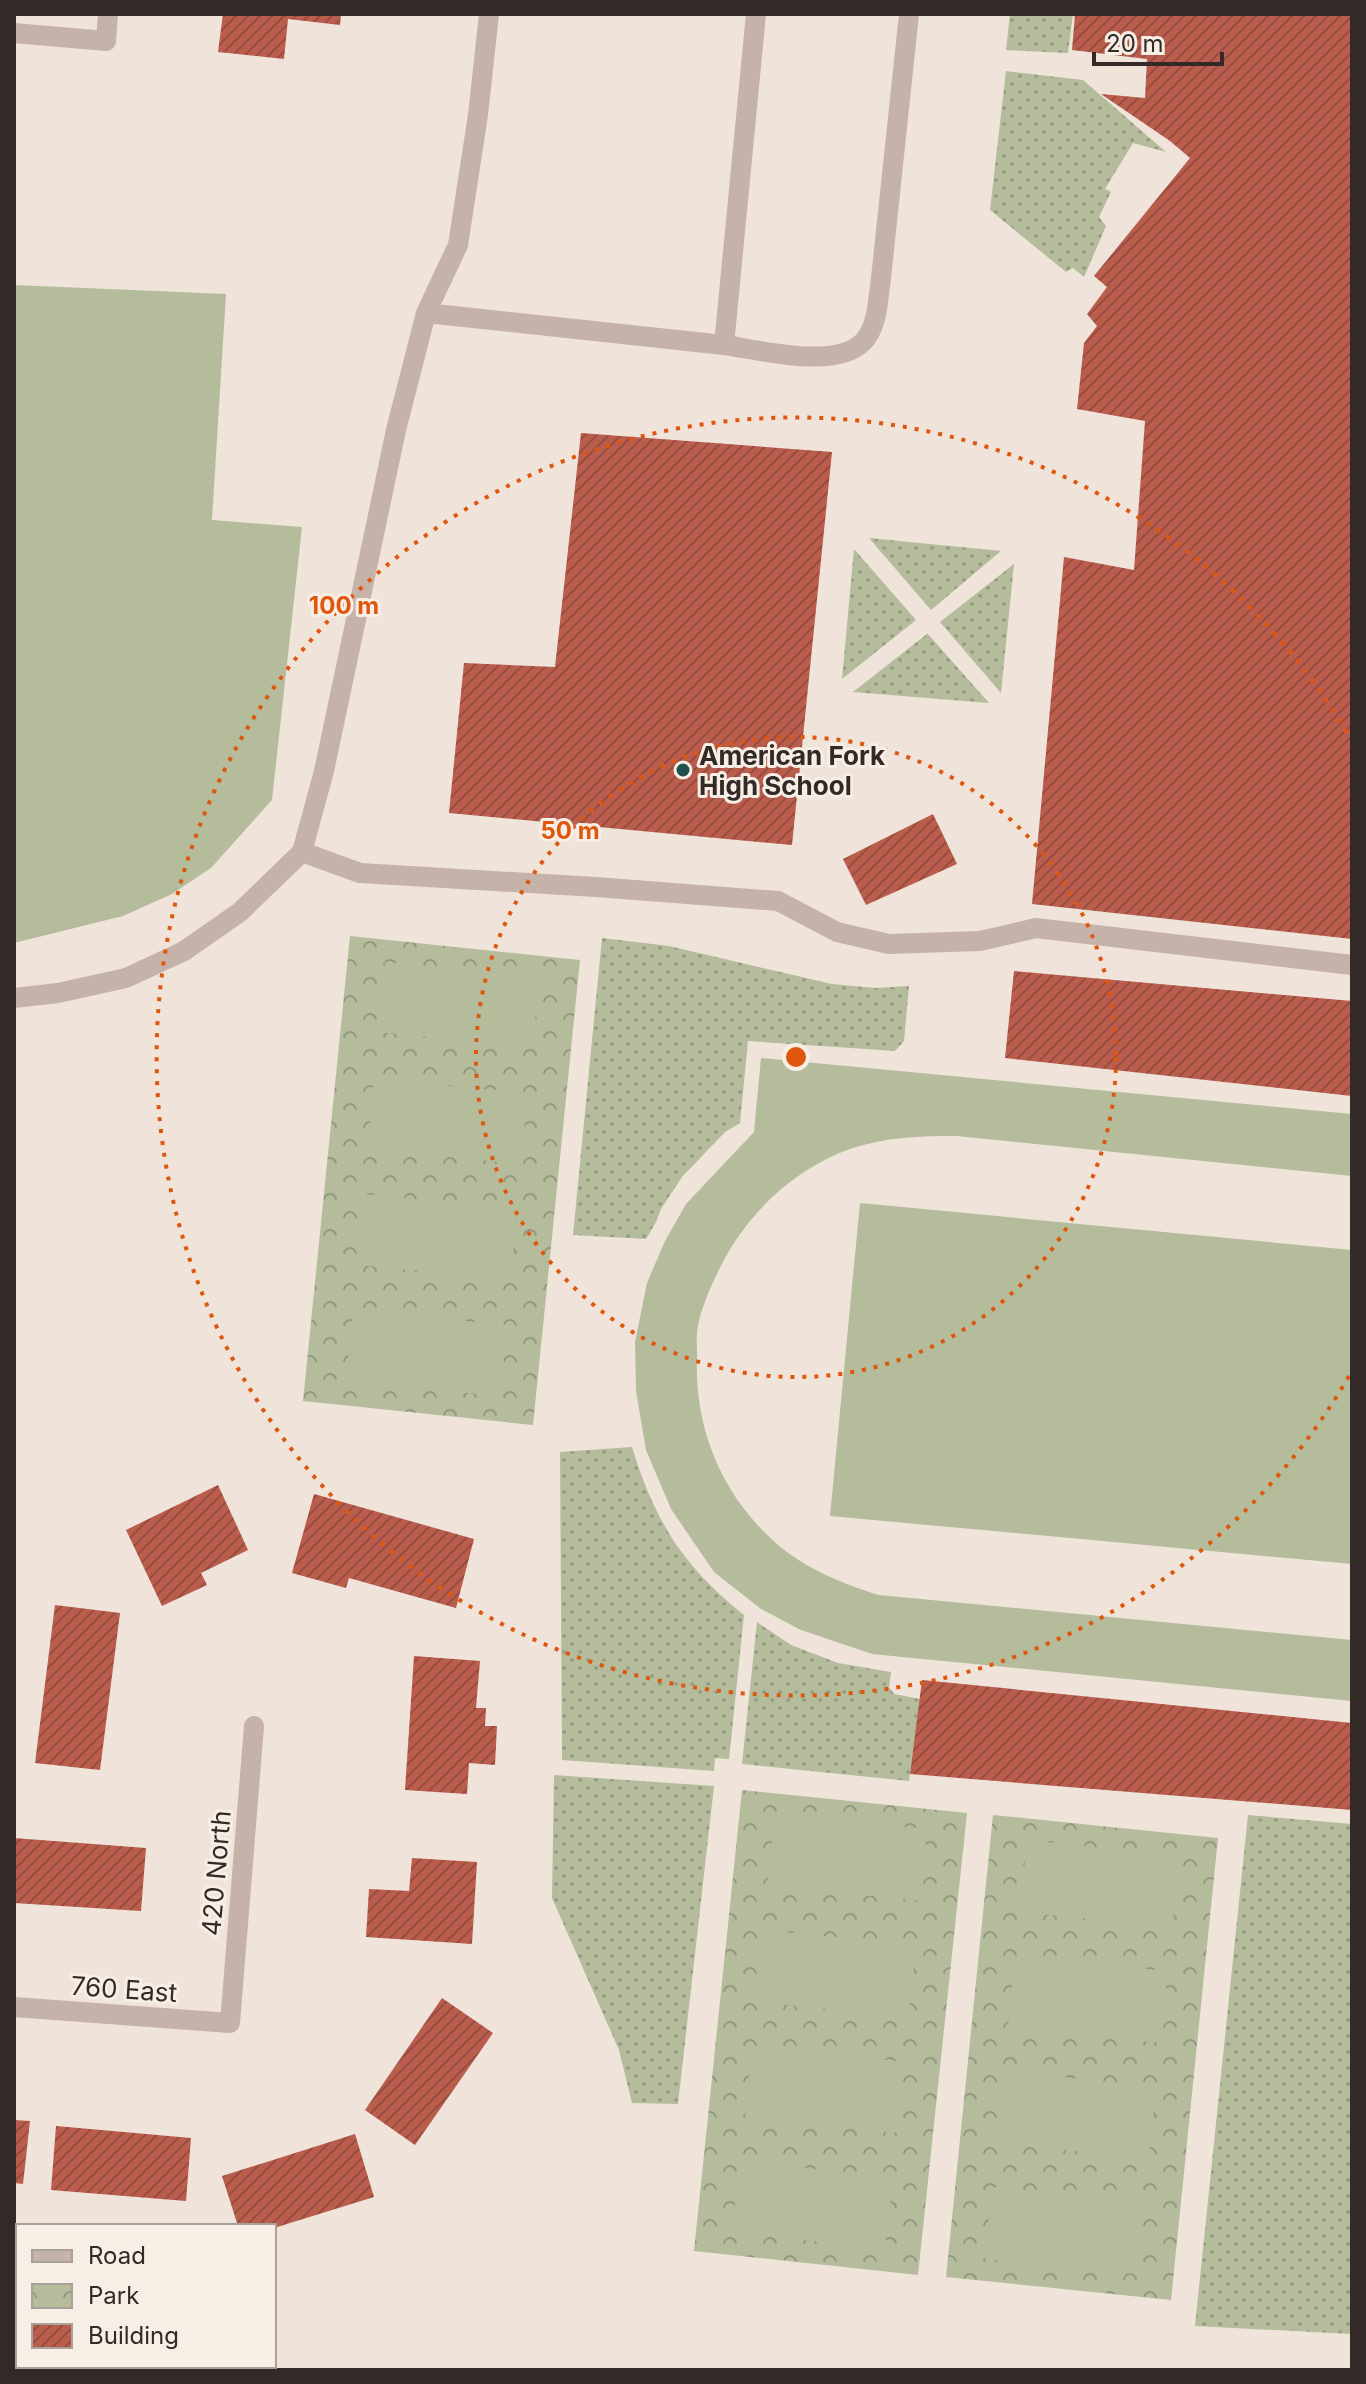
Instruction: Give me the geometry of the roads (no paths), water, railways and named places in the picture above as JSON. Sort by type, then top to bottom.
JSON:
[{"type":"street","points":[[14,33],[106,41],[108,14]]},
{"type":"street","points":[[14,998],[58,993],[126,978],[184,951],[240,912],[302,852],[324,771],[396,430],[426,313],[458,245],[478,115],[489,14]]},
{"type":"street","points":[[724,345],[756,14]]},
{"type":"street","points":[[426,313],[815,357],[843,354],[864,342],[875,320],[881,278],[909,14]]},
{"type":"street","points":[[302,852],[360,873],[778,901],[837,932],[889,944],[980,941],[1036,928],[1352,965]]},
{"type":"street","name":"420 North","points":[[230,2023],[254,1726]]},
{"type":"street","name":"760 East","points":[[14,2007],[230,2023]]},
{"type":"place","name":"American Fork High School","points":[[683,770]]}]
